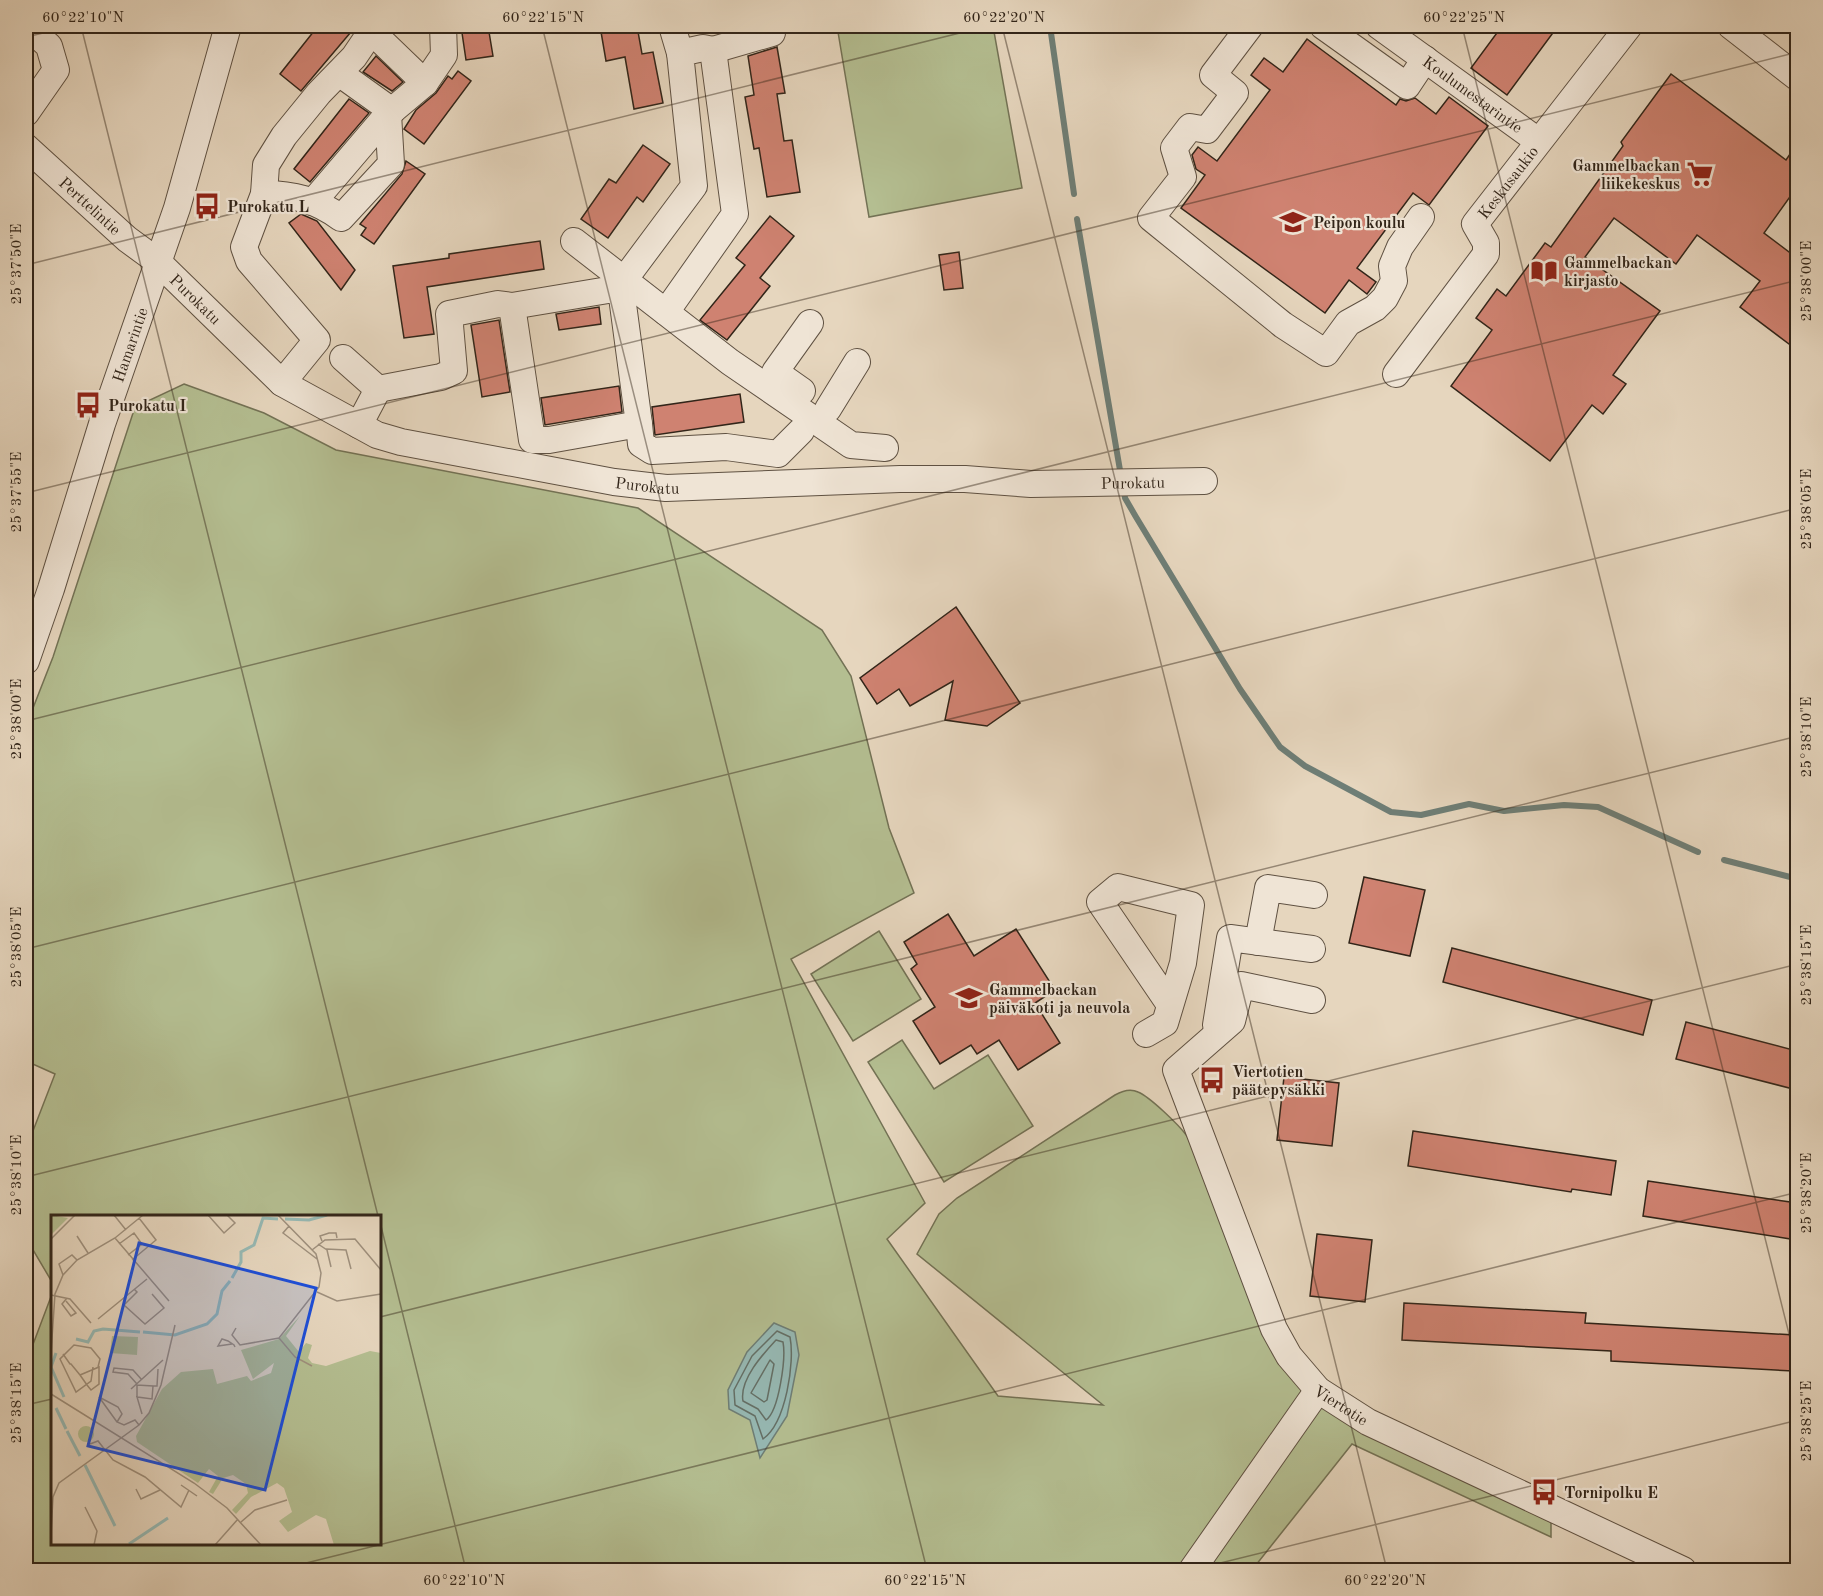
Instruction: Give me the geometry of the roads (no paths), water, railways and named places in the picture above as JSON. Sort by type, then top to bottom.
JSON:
[{"type":"street","points":[[26,114],[56,70],[55,58],[49,46],[27,26]]},
{"type":"street","name":"Hamarintie","points":[[26,661],[157,261],[177,208],[228,26]]},
{"type":"street","points":[[314,202],[390,113],[425,83],[444,55],[443,26]]},
{"type":"street","points":[[624,280],[694,186],[680,53],[672,26]]},
{"type":"street","points":[[1250,26],[1213,75],[1235,93],[1207,130],[1190,126],[1174,148],[1183,177],[1151,218],[1283,325],[1326,353],[1348,323],[1375,308],[1385,298],[1394,281],[1392,266],[1400,247],[1420,217]]},
{"type":"street","points":[[1323,26],[1407,86],[1425,59]]},
{"type":"street","name":"Koulumestarintie","points":[[1379,26],[1538,141]]},
{"type":"street","name":"Keskusaukio","points":[[1396,374],[1486,254],[1486,243],[1475,224],[1629,26]]},
{"type":"street","points":[[1731,26],[1797,78]]},
{"type":"street","points":[[282,383],[317,340],[249,261],[244,247],[264,194],[266,165],[284,136],[354,57],[373,28],[425,83]]},
{"type":"street","points":[[680,53],[703,48],[712,50],[772,33]]},
{"type":"street","points":[[666,312],[735,214],[712,50]]},
{"type":"street","points":[[339,73],[390,113]]},
{"type":"street","points":[[264,194],[304,198],[341,218],[391,164],[390,113]]},
{"type":"street","name":"Perttelintie","points":[[26,147],[128,239],[157,261]]},
{"type":"street","points":[[574,241],[730,362],[851,445],[885,448]]},
{"type":"street","name":"Purokatu","points":[[157,261],[282,383],[359,426],[401,442],[614,482],[666,488],[900,479],[965,479],[1031,484],[1204,481]]},
{"type":"street","points":[[378,389],[441,377],[454,371],[449,314],[498,304],[512,306],[614,289],[622,297],[641,444],[652,451],[726,447],[778,454]]},
{"type":"street","points":[[512,306],[532,440],[549,440],[639,424]]},
{"type":"street","points":[[810,322],[775,372],[885,448],[898,466],[900,479]]},
{"type":"street","points":[[343,358],[378,389]]},
{"type":"street","points":[[828,409],[857,362]]},
{"type":"street","points":[[359,426],[378,389]]},
{"type":"street","points":[[777,484],[778,454],[801,431]]},
{"type":"street","points":[[1146,1034],[1165,1023],[1184,963],[1191,905],[1118,887],[1100,902],[1170,1005]]},
{"type":"street","points":[[1257,942],[1268,888],[1314,895]]},
{"type":"street","points":[[1214,1037],[1230,938],[1312,949]]},
{"type":"street","points":[[1214,1037],[1232,1022],[1242,985],[1312,1000]]},
{"type":"street","name":"Viertotie","points":[[1214,1037],[1176,1070],[1274,1329],[1289,1356],[1318,1390],[1368,1422],[1683,1570]]},
{"type":"street","points":[[1192,1570],[1318,1390]]},
{"type":"water","points":[[774,1323],[795,1332],[799,1355],[787,1416],[760,1458],[750,1420],[729,1409],[728,1390],[747,1352]]},
{"type":"waterway","points":[[1050,26],[1074,194]]},
{"type":"waterway","points":[[1077,219],[1121,476]]},
{"type":"waterway","points":[[1124,489],[1125,498],[1136,517],[1240,689],[1280,747],[1305,766],[1391,812],[1421,815],[1469,804],[1504,811],[1564,805],[1598,807],[1698,852]]},
{"type":"waterway","points":[[1724,860],[1798,879]]},
{"type":"place","name":"Gammelbackan liikekeskus","points":[[1700,174]]},
{"type":"place","name":"Purokatu L","points":[[207,206]]},
{"type":"place","name":"Peipon koulu","points":[[1293,222]]},
{"type":"place","name":"Gammelbackan kirjasto","points":[[1544,271]]},
{"type":"place","name":"Purokatu I","points":[[88,405]]},
{"type":"place","name":"Gammelbackan päiväkoti ja neuvola","points":[[969,998]]},
{"type":"place","name":"Viertotien päätepysäkki","points":[[1212,1080]]},
{"type":"place","name":"Tornipolku E","points":[[1544,1492]]}]
